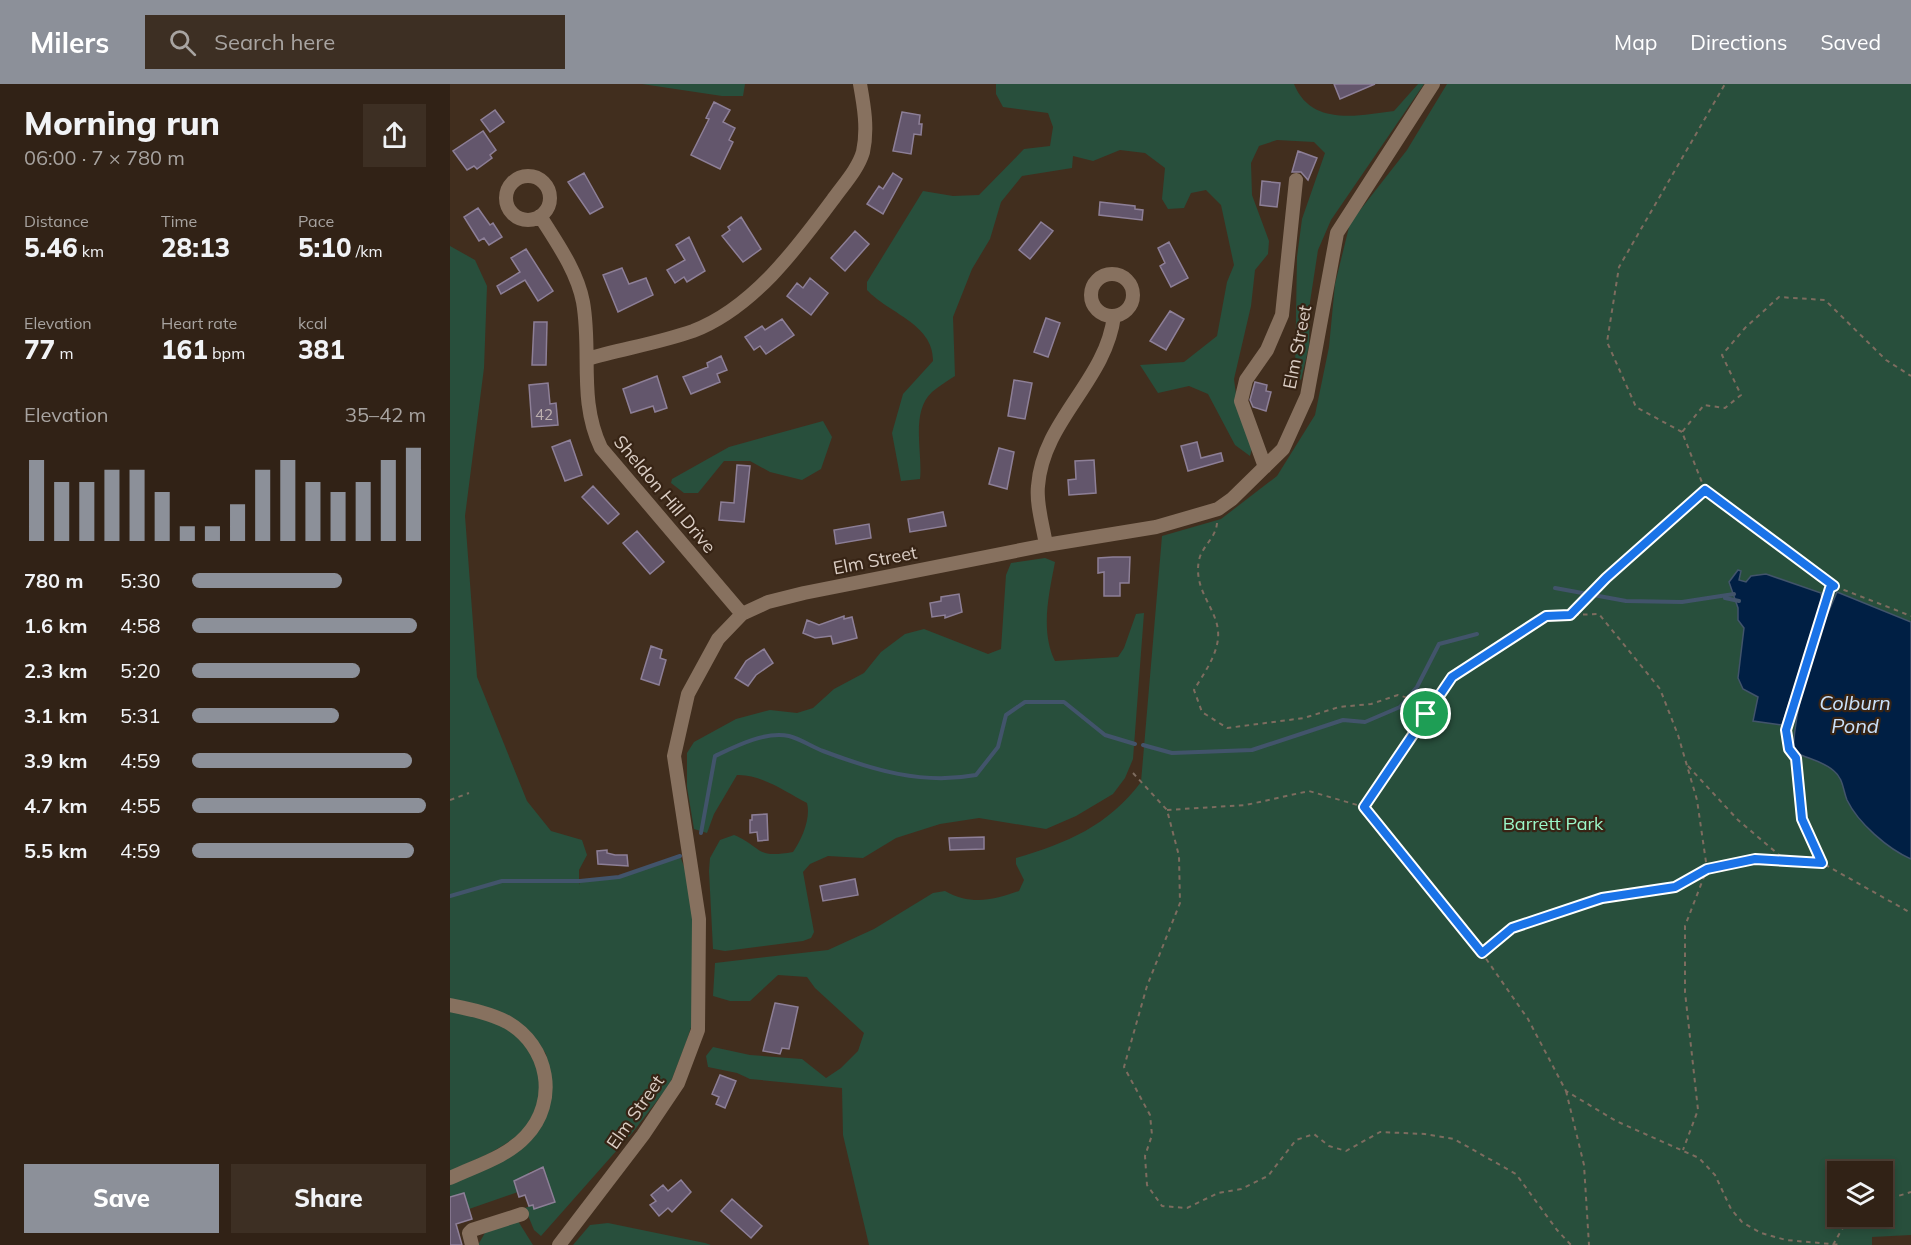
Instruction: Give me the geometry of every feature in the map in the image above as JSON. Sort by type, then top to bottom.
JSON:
[{"type":"street","points":[[587,358],[693,331],[727,313],[775,271],[817,221],[853,172],[862,153],[865,114],[860,84]]},
{"type":"street","name":"Elm Street","points":[[559,1245],[644,1135],[678,1083],[698,1030],[699,919],[674,756],[688,694],[717,639],[742,614],[768,602],[1046,545],[1156,527],[1218,509],[1283,449],[1307,396],[1336,233],[1433,84]]},
{"type":"street","points":[[1264,467],[1241,401],[1246,380],[1272,342],[1282,315],[1296,180]]},
{"type":"street","name":"Sheldon Hill Drive","points":[[540,216],[574,274],[583,302],[587,358],[586,400],[591,427],[601,448],[742,614]]},
{"type":"street","points":[[1046,545],[1038,486],[1044,454],[1061,422],[1099,364],[1106,350],[1114,316]]},
{"type":"street","points":[[450,1005],[493,1016],[520,1032],[538,1054],[545,1076],[546,1091],[541,1114],[525,1137],[501,1155],[450,1178]]},
{"type":"street","points":[[472,1245],[469,1233],[472,1230],[522,1214]]},
{"type":"path","points":[[1725,84],[1619,267],[1607,342],[1635,407],[1682,432],[1705,490],[1834,586],[1911,616]]},
{"type":"path","points":[[1682,432],[1704,405],[1725,408],[1742,395],[1722,355],[1745,328],[1779,297],[1825,300],[1887,360],[1911,376]]},
{"type":"path","points":[[1570,615],[1606,578],[1705,490]]},
{"type":"path","points":[[1218,509],[1216,532],[1199,560],[1201,592],[1210,608],[1218,631],[1211,662],[1194,690],[1202,712],[1227,728],[1304,718],[1339,707],[1371,704],[1398,695],[1415,700],[1426,714]]},
{"type":"path","points":[[1822,863],[1802,819],[1796,758],[1789,749],[1786,730],[1830,588],[1834,586]]},
{"type":"path","points":[[1364,807],[1452,677],[1546,616],[1599,614],[1660,689],[1697,800],[1707,869],[1685,926],[1685,992],[1698,1110],[1683,1150]]},
{"type":"path","points":[[1687,765],[1738,820],[1785,860]]},
{"type":"path","points":[[1133,773],[1167,810],[1179,856],[1180,903],[1147,986],[1124,1067],[1149,1115],[1152,1135],[1145,1156],[1148,1185],[1162,1206],[1187,1208],[1218,1192],[1241,1189],[1268,1176],[1296,1140],[1314,1134],[1329,1146],[1346,1151],[1380,1132],[1425,1134],[1454,1140],[1516,1174],[1557,1230],[1571,1245]]},
{"type":"path","points":[[1167,810],[1246,805],[1310,791],[1364,807],[1482,953],[1528,1019],[1566,1091],[1584,1165],[1588,1245]]},
{"type":"path","points":[[450,800],[469,793]]},
{"type":"path","points":[[1482,953],[1512,928],[1602,898],[1675,887],[1707,869],[1755,859],[1822,863],[1911,913]]},
{"type":"path","points":[[1566,1091],[1616,1121],[1699,1158],[1715,1175],[1722,1196],[1742,1222],[1761,1233],[1786,1240],[1842,1245]]},
{"type":"path","points":[[1893,1198],[1911,1192]]},
{"type":"path","points":[[1833,1245],[1843,1227]]},
{"type":"green space","points":[[642,84],[745,84],[743,96],[722,96]]},
{"type":"green space","points":[[996,84],[1294,84],[1312,107],[1336,115],[1351,116],[1394,111],[1418,84],[1424,84],[1331,220],[1318,250],[1310,302],[1309,346],[1301,380],[1295,375],[1297,257],[1302,219],[1325,153],[1314,142],[1277,140],[1259,146],[1251,163],[1252,195],[1269,241],[1268,254],[1255,270],[1251,306],[1234,379],[1238,410],[1253,445],[1250,456],[1235,445],[1208,394],[1189,386],[1158,393],[1140,365],[1184,362],[1217,336],[1227,282],[1234,265],[1221,205],[1206,190],[1191,193],[1184,208],[1168,209],[1162,199],[1165,168],[1145,153],[1120,150],[1093,161],[1073,156],[1072,168],[1022,176],[1001,202],[990,239],[972,269],[953,317],[955,376],[932,392],[925,400],[921,411],[919,422],[920,479],[901,481],[892,433],[903,394],[933,361],[931,348],[918,328],[867,290],[867,282],[923,191],[953,196],[979,195],[1024,149],[1050,146],[1053,127],[1048,113],[1003,107],[996,94]]},
{"type":"green space","name":"Barrett Park","points":[[1447,84],[1911,84],[1911,1235],[1872,1237],[1872,1245],[869,1245],[843,1135],[842,1088],[750,1079],[737,1073],[708,1067],[706,1056],[713,1047],[750,1055],[802,1059],[826,1078],[841,1068],[858,1051],[864,1033],[815,988],[807,977],[778,975],[750,1001],[730,1001],[713,996],[715,963],[828,950],[874,929],[933,893],[945,891],[963,898],[981,900],[1019,891],[1024,880],[1016,864],[1016,858],[1052,846],[1085,831],[1115,810],[1141,782],[1162,536],[1221,519],[1277,476],[1315,415],[1329,347],[1335,284],[1350,223],[1407,150]]},
{"type":"green space","points":[[450,246],[475,260],[487,286],[484,368],[465,516],[477,677],[527,801],[551,831],[582,840],[587,855],[579,870],[579,885],[580,881],[619,877],[680,856],[687,874],[693,907],[693,1021],[670,1084],[633,1132],[541,1236],[534,1230],[525,1208],[533,1205],[534,1209],[543,1167],[529,1172],[533,1183],[518,1192],[469,1209],[464,1193],[450,1197],[450,1181],[518,1149],[551,1086],[546,1054],[535,1038],[450,999]]},
{"type":"green space","points":[[823,421],[832,437],[821,469],[802,480],[770,472],[750,461],[724,461],[698,493],[684,493],[671,483],[672,479],[729,447]]},
{"type":"green space","points":[[1045,558],[1055,562],[1048,599],[1047,625],[1050,649],[1055,661],[1118,657],[1124,648],[1136,614],[1144,613],[1133,759],[1125,778],[1113,794],[1076,816],[1046,829],[979,818],[940,824],[896,838],[863,858],[828,856],[810,864],[803,872],[814,932],[811,938],[725,951],[713,949],[709,871],[710,858],[720,840],[734,835],[765,853],[793,852],[805,828],[808,809],[807,803],[773,784],[755,777],[737,775],[714,814],[707,833],[694,829],[687,787],[687,753],[694,742],[736,719],[770,710],[797,713],[813,708],[834,689],[864,673],[881,652],[905,634],[924,629],[988,654],[1001,649],[1006,575],[1011,563]]},
{"type":"green space","points":[[450,1011],[490,1020],[511,1030],[529,1051],[539,1077],[541,1091],[535,1117],[526,1128],[499,1148],[450,1171]]},
{"type":"green space","points":[[518,1221],[533,1245],[478,1245],[486,1231]]},
{"type":"green space","points":[[608,1223],[711,1245],[573,1245],[590,1225]]},
{"type":"water","name":"Colburn Pond","points":[[1738,570],[1741,571],[1739,580],[1746,582],[1751,576],[1766,574],[1821,593],[1822,601],[1782,725],[1753,721],[1758,697],[1743,689],[1738,678],[1744,628],[1738,620],[1738,608],[1729,582]]},
{"type":"water","name":"Colburn Pond","points":[[1837,592],[1911,622],[1911,859],[1884,842],[1858,818],[1834,771],[1824,764],[1793,751],[1802,690],[1821,630]]},
{"type":"building","points":[[1334,84],[1375,84],[1340,99]]},
{"type":"building","points":[[714,102],[730,110],[723,122],[735,128],[729,140],[733,142],[720,169],[691,155],[709,119],[706,118]]},
{"type":"building","points":[[495,110],[504,122],[490,132],[481,120]]},
{"type":"building","points":[[902,112],[920,115],[919,124],[922,124],[921,135],[914,134],[911,154],[893,151]]},
{"type":"building","points":[[483,131],[496,150],[490,155],[492,158],[477,169],[474,166],[467,170],[453,151]]},
{"type":"building","points":[[1298,151],[1317,158],[1308,180],[1301,172],[1292,172]]},
{"type":"building","points":[[584,173],[603,207],[590,214],[568,182]]},
{"type":"building","points":[[893,173],[902,179],[883,214],[867,204],[879,186],[883,189]]},
{"type":"building","points":[[1262,181],[1280,183],[1277,207],[1260,205]]},
{"type":"building","points":[[1100,202],[1135,206],[1135,209],[1143,210],[1142,220],[1099,215]]},
{"type":"building","points":[[478,208],[490,225],[493,223],[502,237],[489,245],[484,238],[479,241],[464,217]]},
{"type":"building","points":[[741,217],[761,249],[743,262],[722,236],[730,230],[728,227]]},
{"type":"building","points":[[1041,222],[1053,231],[1030,259],[1019,250]]},
{"type":"building","points":[[855,231],[869,244],[845,271],[831,258]]},
{"type":"building","points":[[689,237],[705,271],[687,282],[684,277],[675,283],[667,270],[685,260],[676,245]]},
{"type":"building","points":[[1169,242],[1188,278],[1171,287],[1160,266],[1165,263],[1158,248]]},
{"type":"building","points":[[526,249],[553,291],[538,301],[525,280],[501,294],[497,286],[520,272],[511,258]]},
{"type":"building","points":[[622,268],[629,284],[646,278],[653,295],[618,312],[603,275]]},
{"type":"building","points":[[810,278],[828,293],[811,315],[787,296],[797,283],[803,288]]},
{"type":"building","points":[[1170,311],[1184,319],[1166,350],[1150,341]]},
{"type":"building","points":[[1046,318],[1060,323],[1048,357],[1034,352]]},
{"type":"building","points":[[782,319],[794,335],[766,354],[760,346],[754,350],[745,337],[762,326],[765,330]]},
{"type":"building","points":[[534,322],[547,322],[546,365],[532,365]]},
{"type":"building","points":[[721,356],[727,370],[717,374],[720,382],[691,394],[683,377],[708,367],[707,363]]},
{"type":"building","points":[[657,376],[667,408],[655,412],[653,406],[631,413],[623,389]]},
{"type":"building","points":[[1014,380],[1032,383],[1025,419],[1008,416]]},
{"type":"building","points":[[1255,382],[1267,385],[1266,391],[1271,392],[1266,411],[1253,407],[1250,400]]},
{"type":"building","points":[[548,383],[550,404],[556,403],[558,425],[532,427],[529,385]]},
{"type":"building","points":[[570,440],[582,475],[565,481],[552,447]]},
{"type":"building","points":[[1197,442],[1201,458],[1221,453],[1223,461],[1188,471],[1181,446]]},
{"type":"building","points":[[999,448],[1014,452],[1007,489],[989,484]]},
{"type":"building","points":[[1094,460],[1096,493],[1069,495],[1068,480],[1076,479],[1075,461]]},
{"type":"building","points":[[737,465],[750,466],[744,522],[719,520],[721,502],[734,503]]},
{"type":"building","points":[[593,486],[619,514],[608,524],[582,497]]},
{"type":"building","points":[[943,512],[946,526],[910,532],[908,519]]},
{"type":"building","points":[[869,524],[871,538],[836,544],[834,530]]},
{"type":"building","points":[[637,531],[664,562],[650,574],[623,543]]},
{"type":"building","points":[[1130,557],[1129,583],[1120,583],[1120,596],[1104,596],[1104,572],[1098,573],[1098,558]]},
{"type":"building","points":[[959,594],[962,612],[945,618],[945,615],[932,617],[930,603],[941,601],[941,597]]},
{"type":"building","points":[[844,616],[844,619],[852,617],[857,638],[833,644],[831,636],[815,638],[803,633],[807,620],[819,625]]},
{"type":"building","points":[[651,646],[662,650],[660,658],[666,660],[659,685],[641,679]]},
{"type":"building","points":[[764,649],[773,663],[756,675],[748,686],[735,678],[746,661]]},
{"type":"building","points":[[767,814],[768,840],[758,841],[757,832],[750,833],[750,820],[752,820],[752,815]]},
{"type":"building","points":[[984,837],[984,849],[950,850],[949,838]]},
{"type":"building","points":[[607,850],[607,853],[615,855],[627,855],[628,866],[598,864],[597,851]]},
{"type":"building","points":[[855,879],[858,895],[823,901],[820,886]]},
{"type":"building","points":[[775,1003],[798,1007],[789,1049],[782,1048],[780,1054],[763,1051]]},
{"type":"building","points":[[720,1075],[736,1081],[725,1108],[716,1104],[719,1097],[712,1094]]},
{"type":"building","points":[[543,1167],[555,1202],[534,1209],[533,1205],[529,1206],[525,1195],[519,1197],[514,1181]]},
{"type":"building","points":[[681,1180],[691,1192],[672,1212],[668,1208],[659,1216],[650,1205],[656,1201],[651,1195],[663,1185],[668,1191]]},
{"type":"building","points":[[464,1193],[472,1219],[456,1224],[462,1245],[450,1245],[450,1197]]},
{"type":"building","points":[[732,1199],[762,1226],[751,1238],[721,1211]]},
{"type":"waterway","points":[[1555,588],[1626,601],[1682,602],[1734,594]]},
{"type":"waterway","points":[[1725,598],[1739,601]]},
{"type":"waterway","points":[[1143,745],[1172,753],[1252,750],[1343,720],[1365,722],[1400,707],[1417,687],[1439,644],[1477,634]]},
{"type":"waterway","points":[[701,833],[715,756],[761,737],[789,736],[842,758],[898,774],[956,778],[976,775],[998,747],[1006,715],[1025,702],[1064,702],[1105,735],[1135,744]]},
{"type":"waterway","points":[[450,896],[502,881],[580,881],[619,877],[680,856]]},
{"type":"route","points":[[1705,490],[1834,586],[1830,588],[1786,730],[1789,749],[1796,758],[1802,819],[1816,845],[1822,863],[1755,859],[1707,869],[1675,887],[1641,890],[1602,898],[1512,928],[1482,953],[1364,807],[1426,714],[1452,677],[1546,616],[1570,615],[1606,578],[1705,490]]}]
